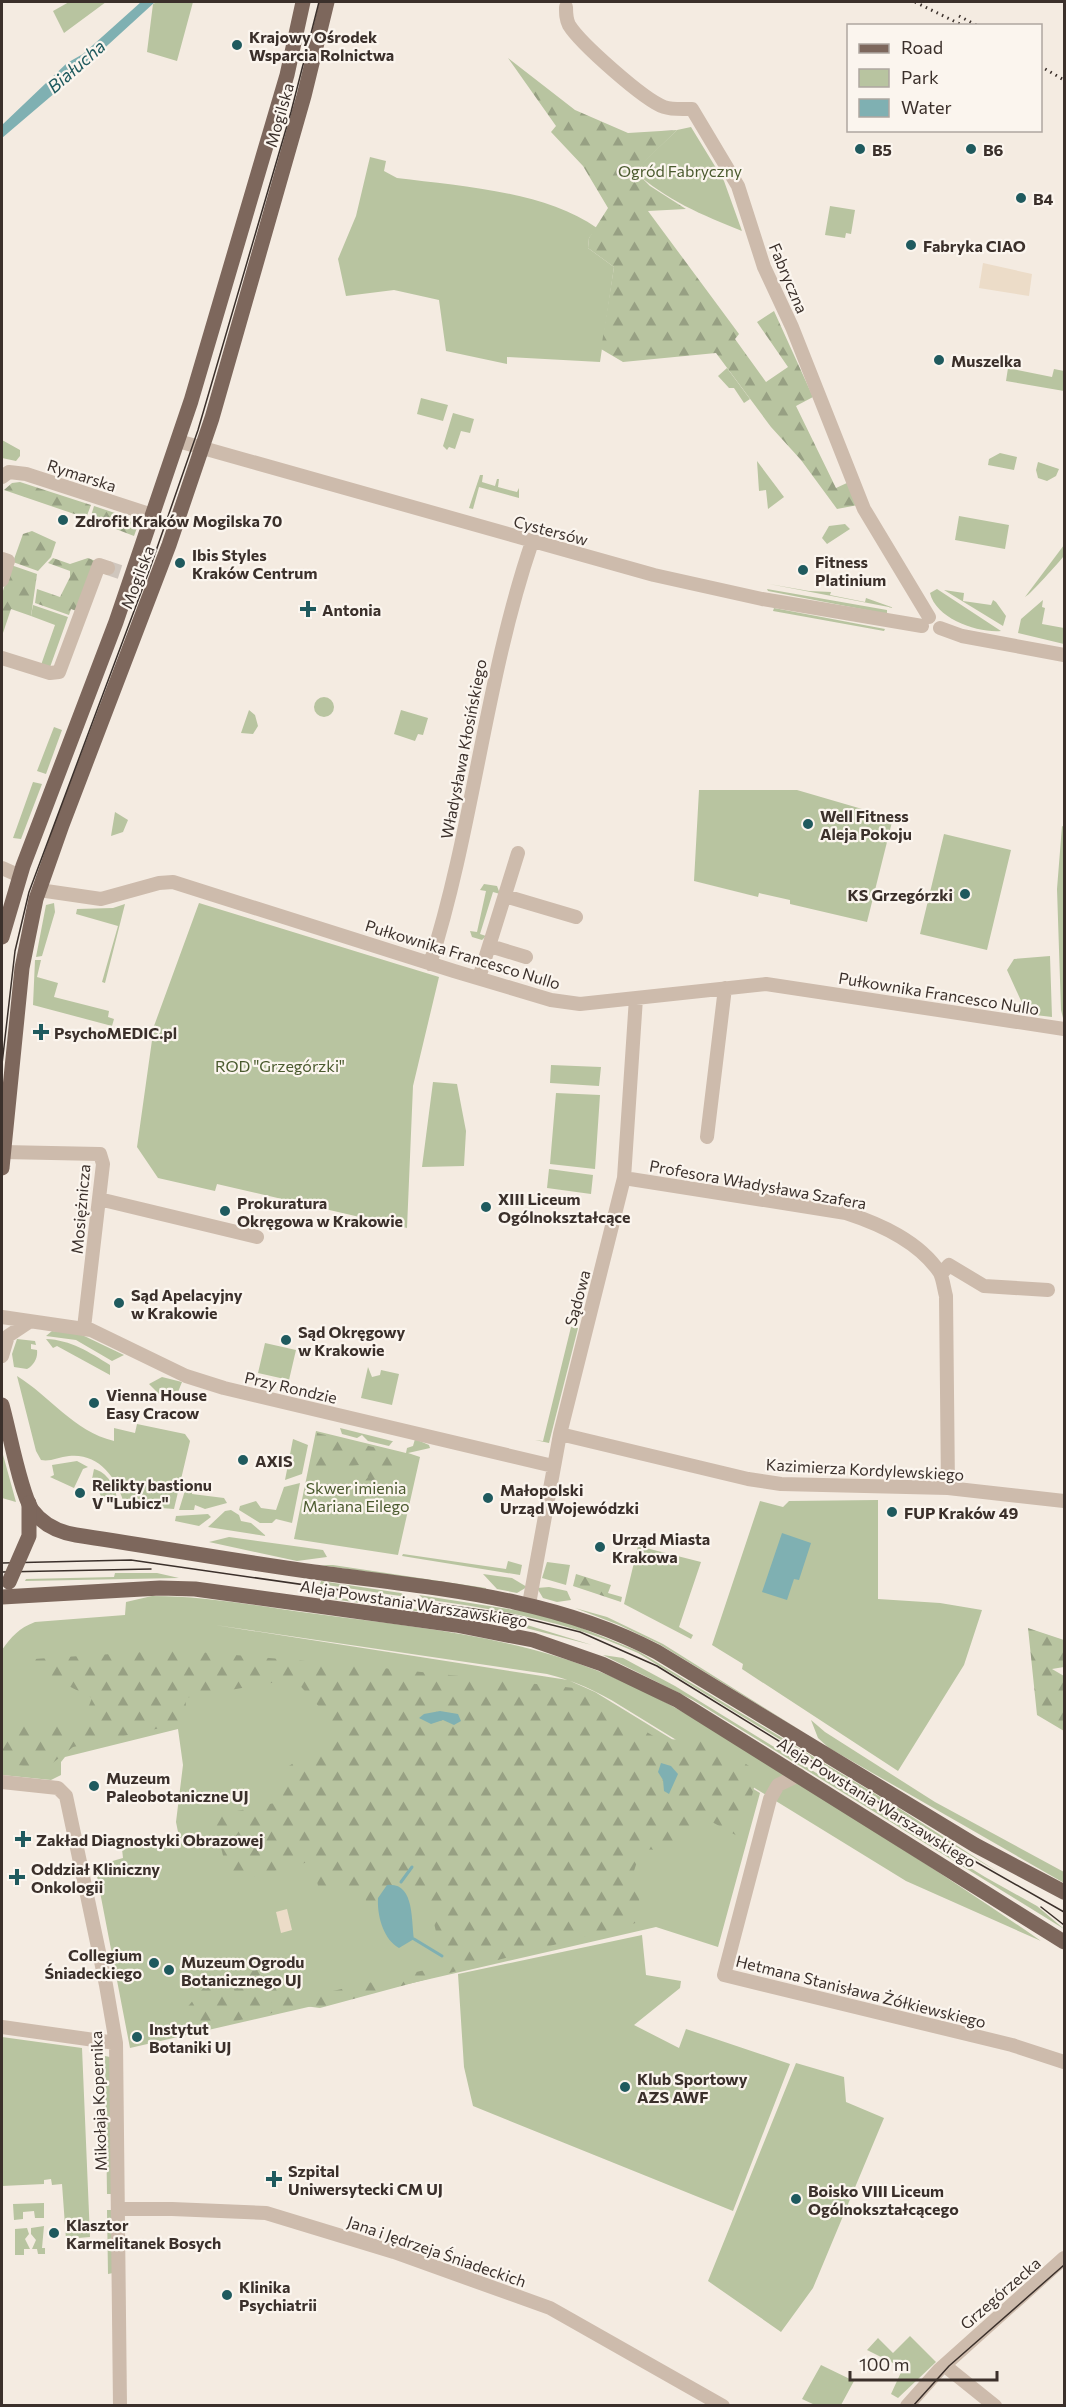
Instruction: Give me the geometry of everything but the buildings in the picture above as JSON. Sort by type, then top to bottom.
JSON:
[{"type":"main road","name":"Mogilska","points":[[2,937],[120,572],[152,515],[178,441],[278,106],[303,2]]},
{"type":"main road","name":"Mogilska","points":[[2,1168],[22,968],[39,890],[169,545],[236,336],[302,104],[327,2]]},
{"type":"main road","points":[[2,1405],[29,1503],[30,1536],[2,1596]]},
{"type":"main road","name":"Aleja Powstania Warszawskiego","points":[[29,1503],[43,1521],[58,1531],[529,1604],[575,1616],[636,1641],[975,1845],[1065,1892]]},
{"type":"main road","name":"Aleja Powstania Warszawskiego","points":[[2,1596],[160,1588],[195,1589],[509,1635],[571,1652],[632,1677],[677,1700],[1065,1942]]},
{"type":"street","name":"Fabryczna","points":[[566,7],[566,16],[570,26],[594,52],[653,102],[677,109],[692,109],[702,124],[738,186],[764,267],[792,327],[864,509],[925,622],[938,619],[940,628],[962,636],[1065,655]]},
{"type":"street","name":"Cystersów","points":[[178,441],[532,542],[734,593],[925,622]]},
{"type":"street","name":"Rymarska","points":[[2,477],[9,472],[26,474],[152,515]]},
{"type":"street","name":"Władysława Kłosińskiego","points":[[430,964],[452,888],[502,640],[532,542]]},
{"type":"street","points":[[2,559],[8,561],[2,580]]},
{"type":"street","points":[[2,658],[57,674],[99,565],[120,572]]},
{"type":"street","points":[[479,978],[519,853]]},
{"type":"street","points":[[2,868],[20,876]]},
{"type":"street","name":"Pułkownika Francesco Nullo","points":[[39,890],[101,899],[159,883],[173,882],[430,964],[551,1000],[580,1004],[766,984],[1065,1029]]},
{"type":"street","points":[[505,896],[576,916]]},
{"type":"street","points":[[490,946],[526,957]]},
{"type":"street","points":[[707,1137],[725,988]]},
{"type":"street","name":"Sądowa","points":[[529,1604],[560,1434],[624,1178],[636,998]]},
{"type":"street","name":"Mosiężnicza","points":[[3,1152],[100,1154],[103,1164],[84,1328]]},
{"type":"street","name":"Profesora Władysława Szafera","points":[[624,1178],[874,1221],[904,1239],[923,1254],[941,1274]]},
{"type":"street","points":[[99,1199],[257,1237]]},
{"type":"street","points":[[948,1488],[946,1296],[941,1274],[949,1265],[984,1286],[1048,1290]]},
{"type":"street","name":"Przy Rondzie","points":[[2,1317],[84,1328],[196,1380],[553,1466]]},
{"type":"street","points":[[2,1356],[8,1336],[29,1322]]},
{"type":"street","name":"Kazimierza Kordylewskiego","points":[[560,1434],[781,1484],[948,1488],[1065,1502]]},
{"type":"street","name":"Hetmana Stanisława Żółkiewskiego","points":[[799,1775],[778,1785],[770,1799],[724,1975],[1012,2045],[1065,2062]]},
{"type":"street","name":"Mikołaja Kopernika","points":[[2,1782],[58,1788],[66,1796],[106,1985],[116,2043],[120,2406]]},
{"type":"street","points":[[2,2026],[116,2043]]},
{"type":"street","name":"Jana i Jędrzeja Śniadeckich","points":[[118,2209],[172,2208],[266,2213],[394,2252],[550,2308],[723,2406]]},
{"type":"street","name":"Grzegórzecka","points":[[907,2406],[939,2370],[1065,2258]]},
{"type":"street","name":"Grzegórzecka","points":[[916,2406],[950,2369],[1065,2267]]},
{"type":"street","points":[[950,2369],[995,2406]]},
{"type":"green space","points":[[69,2],[106,2],[64,33],[53,11]]},
{"type":"green space","points":[[193,2],[177,61],[147,52],[153,4]]},
{"type":"green space","points":[[508,58],[575,110],[628,133],[677,130],[635,171],[650,186],[686,209],[648,211],[739,334],[735,339],[766,382],[788,367],[757,322],[774,311],[813,397],[796,406],[836,488],[849,482],[858,505],[837,509],[801,460],[771,427],[716,353],[623,362],[601,349],[614,267],[588,248],[589,238],[608,208],[583,166],[551,132],[556,126]]},
{"type":"green space","name":"Ogród Fabryczny","points":[[691,127],[724,181],[742,231],[672,199],[634,171],[677,130]]},
{"type":"green space","points":[[370,157],[386,161],[384,171],[397,178],[501,192],[527,198],[576,216],[597,228],[589,238],[588,248],[614,267],[600,362],[507,357],[507,364],[446,351],[439,300],[394,290],[346,296],[338,259],[356,216]]},
{"type":"green space","points":[[830,206],[855,210],[851,234],[846,233],[845,238],[825,235]]},
{"type":"green space","points":[[727,368],[750,399],[744,403],[734,388],[729,388],[718,376]]},
{"type":"green space","points":[[1008,368],[1052,377],[1054,369],[1064,371],[1064,391],[1006,381]]},
{"type":"green space","points":[[421,398],[448,405],[443,421],[417,414]]},
{"type":"green space","points":[[453,413],[474,419],[470,433],[461,431],[455,449],[449,447],[447,450],[443,446]]},
{"type":"green space","points":[[2,440],[20,450],[20,456],[16,461],[2,458]]},
{"type":"green space","points":[[1000,453],[1017,457],[1014,470],[988,465],[989,459]]},
{"type":"green space","points":[[757,461],[784,497],[768,509],[766,490],[759,491]]},
{"type":"green space","points":[[1038,462],[1059,469],[1056,476],[1047,481],[1038,478],[1036,470]]},
{"type":"green space","points":[[480,475],[483,475],[482,482],[495,486],[499,479],[498,487],[517,492],[519,488],[519,498],[479,487],[473,509],[469,508]]},
{"type":"green space","points":[[20,482],[91,505],[86,518],[4,490],[12,483]]},
{"type":"green space","points":[[94,506],[136,520],[138,525],[134,536],[90,519]]},
{"type":"green space","points":[[959,516],[1009,525],[1005,549],[955,540]]},
{"type":"green space","points":[[845,524],[850,529],[827,544],[822,538],[829,526]]},
{"type":"green space","points":[[32,531],[56,542],[51,557],[38,571],[13,562],[23,534]]},
{"type":"green space","points":[[1064,545],[1064,556],[1025,597]]},
{"type":"green space","points":[[53,558],[70,564],[88,558],[98,562],[79,612],[71,609],[69,615],[35,603],[37,589],[60,597],[70,577],[70,571],[48,563]]},
{"type":"green space","points":[[11,565],[37,574],[31,616],[11,609],[2,636],[2,594]]},
{"type":"green space","points":[[769,584],[809,591],[831,592],[830,595],[865,602],[866,598],[894,608]]},
{"type":"green space","points":[[767,589],[887,610],[887,614],[768,591]]},
{"type":"green space","points":[[937,589],[1001,631],[981,630],[949,617],[940,610],[930,593]]},
{"type":"green space","points":[[944,590],[964,593],[963,601],[991,605],[993,600],[1006,616],[1003,626]]},
{"type":"green space","points":[[1043,600],[1042,607],[1045,608],[1042,624],[1064,628],[1064,644],[1018,633],[1021,619]]},
{"type":"green space","points":[[33,605],[68,617],[49,670],[41,665],[55,625],[31,616]]},
{"type":"green space","points":[[774,608],[885,629],[884,631],[773,611]]},
{"type":"green space","points":[[324,697],[331,700],[334,707],[331,714],[324,717],[317,714],[314,707],[317,700]]},
{"type":"green space","points":[[249,710],[255,715],[258,726],[253,734],[241,733]]},
{"type":"green space","points":[[401,710],[428,718],[423,735],[418,734],[415,741],[394,734]]},
{"type":"green space","points":[[54,727],[62,730],[46,774],[37,771]]},
{"type":"green space","points":[[33,782],[42,784],[21,839],[13,838]]},
{"type":"green space","points":[[699,790],[797,790],[893,818],[867,922],[790,904],[790,900],[759,893],[758,897],[694,881]]},
{"type":"green space","points":[[115,812],[128,820],[123,832],[111,836]]},
{"type":"green space","points":[[1062,826],[1064,827],[1064,1022],[1061,1010],[1057,889]]},
{"type":"green space","name":"KS Grzegórzki","points":[[944,834],[1011,850],[987,950],[920,934]]},
{"type":"green space","points":[[484,884],[497,886],[500,894],[493,892],[480,934],[486,936],[482,940],[472,937],[470,931],[477,932],[486,891],[480,890]]},
{"type":"green space","points":[[54,903],[55,912],[42,956],[36,957],[46,905]]},
{"type":"green space","name":"ROD \"Grzegórzki\"","points":[[199,903],[439,977],[413,1086],[407,1228],[217,1184],[215,1191],[158,1178],[137,1147],[154,1026]]},
{"type":"green space","points":[[125,904],[105,983],[102,982],[118,926],[76,914],[77,909],[113,908]]},
{"type":"green space","points":[[1050,956],[1052,1017],[1027,1014],[1007,970],[1014,959]]},
{"type":"green space","points":[[35,960],[41,960],[37,977],[58,983],[54,997],[109,1011],[108,1017],[114,1019],[112,1026],[33,1005]]},
{"type":"green space","points":[[551,1065],[601,1067],[599,1086],[550,1083]]},
{"type":"green space","points":[[433,1082],[457,1084],[466,1131],[464,1166],[422,1167]]},
{"type":"green space","points":[[556,1093],[600,1095],[595,1169],[550,1164]]},
{"type":"green space","points":[[549,1169],[593,1175],[591,1194],[547,1188]]},
{"type":"green space","points":[[571,1327],[578,1328],[549,1443],[535,1440],[543,1441]]},
{"type":"green space","points":[[52,1331],[80,1334],[124,1355],[112,1361],[76,1340],[46,1336]]},
{"type":"green space","points":[[17,1339],[35,1341],[36,1345],[31,1344],[31,1349],[37,1350],[36,1358],[27,1369],[14,1367],[12,1354]]},
{"type":"green space","points":[[46,1339],[72,1344],[87,1351],[110,1365],[110,1375],[57,1346],[53,1348]]},
{"type":"green space","points":[[265,1343],[296,1350],[289,1380],[258,1373]]},
{"type":"green space","points":[[368,1367],[372,1377],[380,1375],[381,1370],[399,1374],[392,1405],[361,1398]]},
{"type":"green space","points":[[17,1376],[74,1421],[99,1436],[114,1441],[114,1428],[135,1433],[137,1424],[185,1434],[190,1441],[174,1509],[148,1507],[123,1500],[110,1475],[97,1462],[89,1458],[69,1456],[41,1460],[36,1451]]},
{"type":"green space","points":[[162,1377],[182,1382],[176,1397],[161,1396],[149,1384]]},
{"type":"green space","points":[[340,1428],[393,1441],[389,1446],[368,1441],[362,1435],[357,1438],[342,1434]]},
{"type":"green space","name":"Skwer imienia Mariana Eilego","points":[[316,1431],[406,1453],[407,1448],[413,1446],[415,1439],[429,1445],[430,1448],[408,1453],[420,1457],[398,1555],[294,1539]]},
{"type":"green space","points":[[317,1433],[393,1452],[396,1470],[395,1477],[388,1488],[370,1504],[357,1490],[368,1477],[360,1465],[310,1472]]},
{"type":"green space","points":[[293,1439],[308,1445],[302,1474],[285,1480]]},
{"type":"green space","points":[[2,1451],[16,1502],[2,1498]]},
{"type":"green space","points":[[77,1461],[88,1467],[83,1469],[74,1488],[50,1477],[54,1475],[52,1465]]},
{"type":"green space","points":[[94,1469],[103,1473],[110,1481],[117,1499],[112,1497],[102,1499],[98,1489],[91,1484]]},
{"type":"green space","points":[[300,1483],[292,1523],[276,1519],[272,1523],[260,1523],[239,1510],[240,1506],[256,1501],[261,1508],[276,1510],[284,1487]]},
{"type":"green space","points":[[187,1484],[192,1487],[192,1494],[224,1498],[227,1503],[205,1509],[195,1505],[194,1510],[179,1510]]},
{"type":"green space","points":[[878,1500],[878,1599],[940,1603],[982,1610],[964,1665],[898,1771],[742,1669],[743,1664],[712,1645],[760,1501],[783,1507],[789,1501]]},
{"type":"green space","points":[[231,1510],[239,1515],[241,1521],[251,1523],[266,1536],[208,1527],[225,1511]]},
{"type":"green space","points":[[208,1514],[211,1517],[199,1526],[175,1521],[176,1516]]},
{"type":"green space","points":[[229,1537],[323,1550],[327,1557],[297,1561],[209,1542]]},
{"type":"green space","points":[[638,1546],[701,1562],[679,1627],[693,1635],[691,1639],[624,1604]]},
{"type":"green space","points":[[403,1554],[506,1569],[508,1561],[522,1565],[520,1575],[402,1556]]},
{"type":"green space","points":[[547,1562],[570,1565],[566,1585],[542,1578]]},
{"type":"green space","points":[[320,1565],[333,1565],[486,1589]]},
{"type":"green space","points":[[115,1573],[157,1573],[179,1578],[25,1581],[26,1579],[114,1577]]},
{"type":"green space","points":[[483,1574],[512,1578],[527,1587],[517,1593],[497,1589]]},
{"type":"green space","points":[[576,1574],[611,1585],[608,1593],[622,1597],[621,1602],[573,1586]]},
{"type":"green space","points":[[321,1581],[401,1593],[407,1597],[320,1584]]},
{"type":"green space","points":[[549,1587],[567,1591],[571,1600],[557,1602],[543,1598],[537,1588]]},
{"type":"green space","points":[[319,1595],[527,1625],[592,1645],[518,1626],[319,1597]]},
{"type":"green space","points":[[419,1595],[534,1613],[567,1622],[638,1651],[897,1807],[1001,1874],[638,1653],[585,1633],[533,1618],[424,1599]]},
{"type":"green space","points":[[152,1596],[235,1602],[465,1635],[538,1651],[608,1675],[658,1698],[729,1740],[921,1861],[1041,1941],[906,1881],[612,1701],[594,1691],[571,1681],[595,1692],[760,1793],[718,1947],[656,1927],[130,2048],[95,1866],[123,1858],[122,1849],[179,1837],[176,1822],[183,1765],[178,1729],[65,1757],[61,1762],[61,1775],[51,1780],[2,1775],[2,1650],[16,1633],[35,1622],[125,1615],[126,1602]],"holes":[[[215,1625],[547,1674],[567,1680]]]},
{"type":"green space","points":[[575,1608],[607,1617],[663,1644],[808,1735],[659,1644]]},
{"type":"green space","points":[[1028,1628],[1064,1640],[1064,1667],[1052,1669],[1064,1676],[1064,1731],[1037,1715]]},
{"type":"green space","points":[[174,1650],[354,1665],[574,1688],[660,1740],[707,1738],[758,1772],[741,1838],[703,1817],[674,1851],[641,1849],[634,1871],[643,1921],[320,2008],[304,2006],[185,2032],[180,2016],[215,1974],[233,2007],[240,2004],[226,1971],[256,1965],[267,1967],[273,1980],[279,1984],[288,1978],[296,1977],[302,1998],[447,1965],[437,1936],[427,1893],[368,1909],[362,1886],[320,1894],[312,1861],[230,1883],[213,1816],[284,1801],[278,1773],[331,1739],[322,1710],[294,1679],[185,1698],[188,1722],[73,1747],[45,1769],[2,1763],[2,1727],[82,1723],[92,1698],[18,1660]]},
{"type":"green space","points":[[603,1655],[623,1658],[675,1686],[985,1877],[1037,1906],[1064,1929],[693,1700]]},
{"type":"green space","points":[[811,1720],[825,1732],[935,1802],[1064,1872],[1064,1883],[829,1748],[818,1738]]},
{"type":"green space","name":"Klub Sportowy AZS AWF","points":[[642,1935],[646,1975],[681,1981],[680,1988],[634,2025],[679,2048],[686,2029],[790,2064],[733,2211],[473,2106],[464,2067],[458,1974]]},
{"type":"green space","points":[[2,2037],[82,2048],[90,2237],[66,2239],[62,2184],[52,2185],[51,2179],[44,2180],[44,2184],[2,2186]]},
{"type":"green space","points":[[105,2056],[110,2057],[112,2194],[107,2194]]},
{"type":"green space","name":"Boisko VIII Liceum Ogólnokształcącego","points":[[796,2063],[844,2077],[846,2102],[884,2118],[813,2288],[781,2332],[708,2281]]},
{"type":"green space","points":[[44,2203],[44,2218],[35,2218],[34,2211],[23,2212],[23,2219],[14,2220],[13,2204]]},
{"type":"green space","points":[[107,2210],[112,2210],[113,2273],[108,2274]]},
{"type":"green space","points":[[44,2226],[42,2248],[45,2248],[45,2254],[38,2254],[37,2249],[32,2249],[36,2240],[31,2234],[31,2228]]},
{"type":"green space","points":[[27,2228],[29,2234],[25,2239],[30,2249],[24,2249],[24,2255],[15,2255],[15,2229]]},
{"type":"green space","points":[[910,2336],[936,2362],[898,2398],[891,2394],[903,2368],[867,2350],[878,2338],[893,2353]]},
{"type":"green space","points":[[821,2365],[854,2381],[841,2405],[815,2405],[802,2399]]},
{"type":"shaded area","points":[[983,263],[1032,274],[1029,296],[979,288]]},
{"type":"shaded area","points":[[287,1909],[292,1930],[281,1933],[276,1912]]},
{"type":"water","name":"Białucha","points":[[141,2],[155,2],[2,138],[2,125],[67,63],[83,54]]},
{"type":"water","points":[[782,1533],[811,1543],[799,1580],[794,1579],[787,1600],[762,1592]]},
{"type":"water","points":[[440,1711],[458,1714],[461,1721],[454,1725],[443,1720],[431,1724],[419,1718],[424,1714]]},
{"type":"water","points":[[661,1763],[671,1766],[678,1774],[669,1794],[664,1791],[663,1780],[658,1772]]},
{"type":"water","points":[[387,1885],[403,1890],[412,1913],[414,1939],[399,1948],[385,1933],[379,1912],[378,1898]]},
{"type":"waterway","points":[[401,1882],[412,1867]]},
{"type":"waterway","points":[[414,1939],[442,1956]]},
{"type":"tunnel","points":[[108,568],[120,572]]},
{"type":"tram line","points":[[2,1064],[15,951],[29,892],[149,571],[198,430],[291,112],[319,2]]},
{"type":"tram line","points":[[2,1563],[131,1560],[508,1614],[580,1632],[657,1666],[969,1858],[1064,1912]]},
{"type":"tram line","points":[[2,1572],[151,1569]]},
{"type":"tram line","points":[[1041,1907],[1064,1925]]},
{"type":"tram line","points":[[913,2406],[949,2366],[1064,2265]]},
{"type":"railway","points":[[915,2],[960,24]]},
{"type":"railway","points":[[959,16],[974,24]]},
{"type":"railway","points":[[1042,67],[1064,80]]},
{"type":"place","name":"Krajowy Ośrodek Wsparcia Rolnictwa","points":[[237,45]]},
{"type":"place","name":"B5","points":[[860,149]]},
{"type":"place","name":"B6","points":[[971,149]]},
{"type":"place","name":"B4","points":[[1021,198]]},
{"type":"place","name":"Fabryka CIAO","points":[[911,245]]},
{"type":"place","name":"Muszelka","points":[[939,360]]},
{"type":"place","name":"Zdrofit Kraków Mogilska 70","points":[[63,520]]},
{"type":"place","name":"Ibis Styles Kraków Centrum","points":[[180,563]]},
{"type":"place","name":"Fitness Platinium","points":[[803,570]]},
{"type":"place","name":"Antonia","points":[[308,609]]},
{"type":"place","name":"Well Fitness Aleja Pokoju","points":[[808,824]]},
{"type":"place","name":"KS Grzegórzki","points":[[965,894]]},
{"type":"place","name":"PsychoMEDIC.pl","points":[[41,1032]]},
{"type":"place","name":"XIII Liceum Ogólnokształcące","points":[[486,1207]]},
{"type":"place","name":"Prokuratura Okręgowa w Krakowie","points":[[225,1211]]},
{"type":"place","name":"Sąd Apelacyjny w Krakowie","points":[[119,1303]]},
{"type":"place","name":"Sąd Okręgowy w Krakowie","points":[[286,1340]]},
{"type":"place","name":"Vienna House Easy Cracow","points":[[94,1403]]},
{"type":"place","name":"AXIS","points":[[243,1460]]},
{"type":"place","name":"Relikty bastionu V \"Lubicz\"","points":[[80,1493]]},
{"type":"place","name":"Małopolski Urząd Wojewódzki","points":[[488,1498]]},
{"type":"place","name":"FUP Kraków 49","points":[[892,1512]]},
{"type":"place","name":"Urząd Miasta Krakowa","points":[[600,1547]]},
{"type":"place","name":"Muzeum Paleobotaniczne UJ","points":[[94,1786]]},
{"type":"place","name":"Zakład Diagnostyki Obrazowej","points":[[23,1839]]},
{"type":"place","name":"Oddział Kliniczny Onkologii","points":[[17,1877]]},
{"type":"place","name":"Collegium Śniadeckiego","points":[[154,1963]]},
{"type":"place","name":"Muzeum Ogrodu Botanicznego UJ","points":[[169,1970]]},
{"type":"place","name":"Instytut Botaniki UJ","points":[[137,2037]]},
{"type":"place","name":"Klub Sportowy AZS AWF","points":[[625,2087]]},
{"type":"place","name":"Szpital Uniwersytecki CM UJ","points":[[274,2179]]},
{"type":"place","name":"Boisko VIII Liceum Ogólnokształcącego","points":[[796,2199]]},
{"type":"place","name":"Klasztor Karmelitanek Bosych","points":[[54,2233]]},
{"type":"place","name":"Klinika Psychiatrii","points":[[227,2295]]}]
